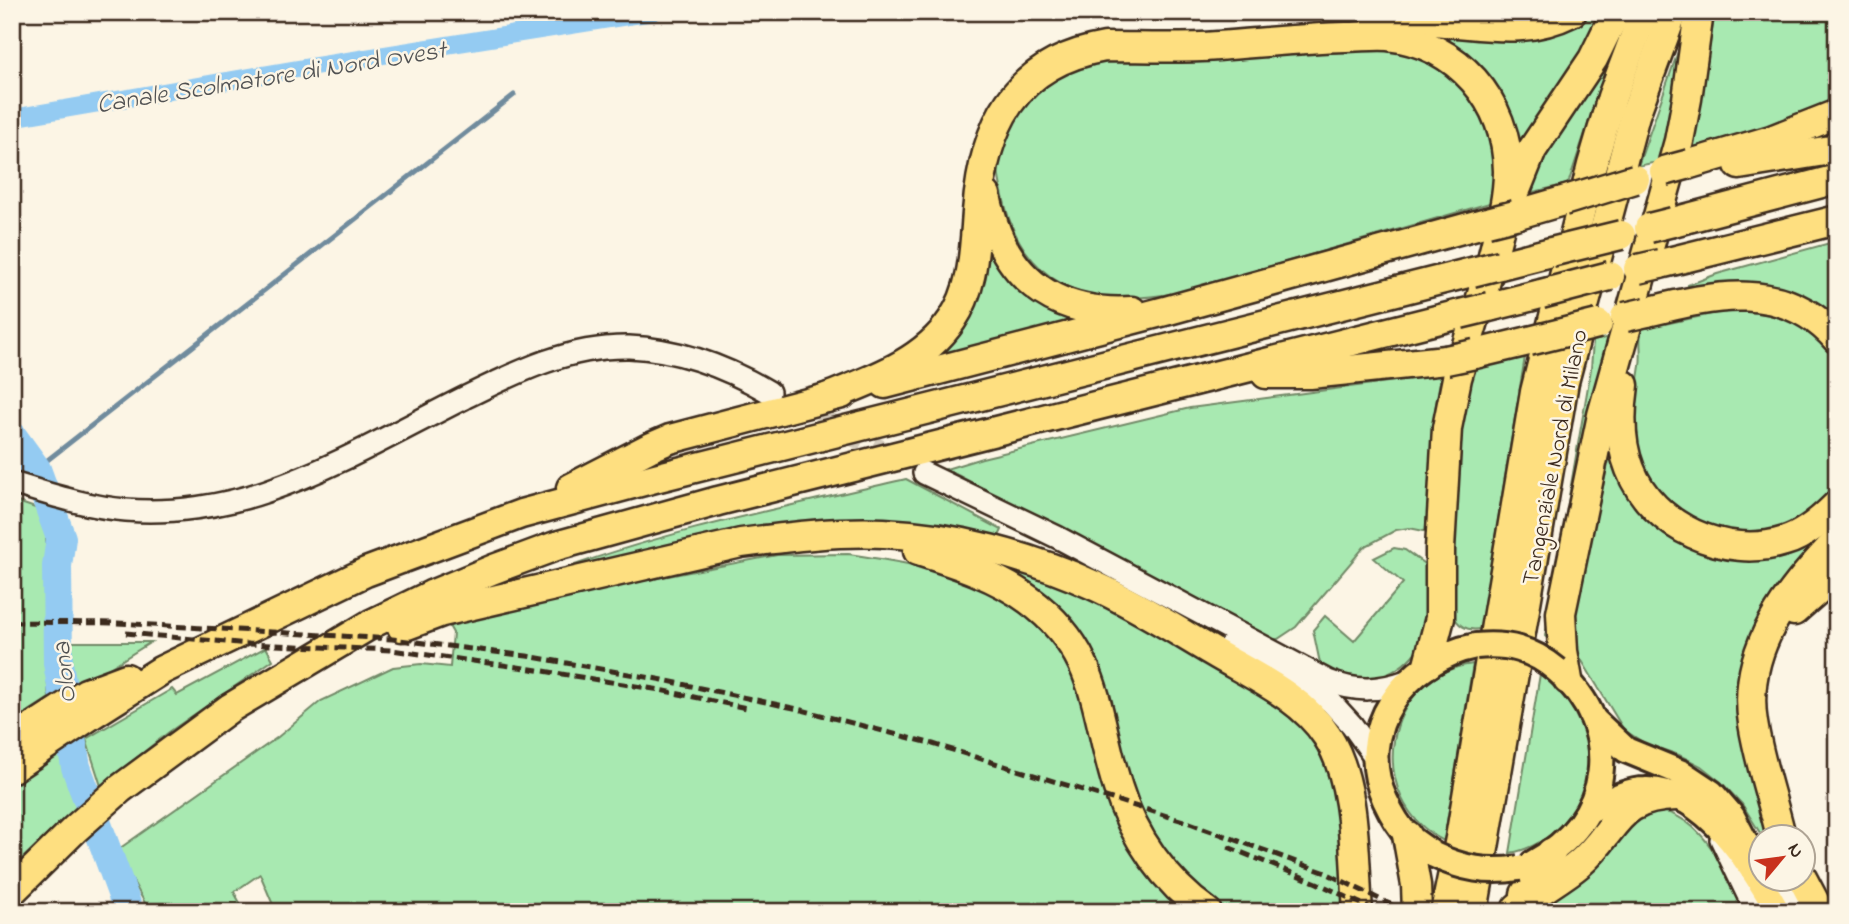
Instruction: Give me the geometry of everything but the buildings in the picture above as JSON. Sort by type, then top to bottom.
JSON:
[{"type":"highway","points":[[1301,38],[1361,26],[1426,20],[1531,27],[1559,19],[1572,12]]},
{"type":"highway","points":[[1489,264],[1532,150],[1594,59],[1616,12]]},
{"type":"highway","name":"Tangenziale Nord di Milano","points":[[1446,912],[1535,392],[1592,165],[1612,97],[1644,12]]},
{"type":"highway","name":"Tangenziale Nord di Milano","points":[[1473,912],[1564,383],[1635,115],[1673,12]]},
{"type":"highway","points":[[1699,12],[1688,99],[1625,378],[1620,423],[1630,468],[1645,495],[1666,517],[1695,535],[1719,543],[1742,546],[1786,541],[1824,519],[1837,505]]},
{"type":"highway","points":[[826,398],[902,365],[927,347],[951,321],[970,281],[983,165],[991,134],[1015,93],[1035,75],[1071,55],[1105,47],[1188,47],[1301,38],[1384,36],[1413,41],[1455,61],[1477,83],[1498,118],[1506,151],[1507,187],[1457,378],[1447,428],[1440,549],[1440,618],[1418,672]]},
{"type":"highway","points":[[521,514],[649,447],[670,439],[1095,330],[1662,175],[1771,140],[1837,114]]},
{"type":"highway","points":[[1662,175],[1837,149]]},
{"type":"highway","points":[[983,165],[991,221],[998,240],[1018,270],[1033,284],[1056,298],[1076,306],[1114,312],[1229,292]]},
{"type":"highway","points":[[12,891],[120,789],[230,708],[373,623],[431,595],[556,547],[718,501],[1610,276],[1654,246],[1837,179]]},
{"type":"highway","points":[[12,768],[44,733],[89,704],[120,679],[162,670],[366,572],[521,514],[1489,264],[1551,253],[1621,235],[1654,246],[1837,220]]},
{"type":"highway","points":[[1563,675],[1561,614],[1602,415],[1654,246]]},
{"type":"highway","points":[[1224,375],[1310,374],[1446,360],[1700,299],[1727,296],[1754,296],[1782,302],[1808,314],[1837,338]]},
{"type":"highway","points":[[300,665],[454,609],[741,543],[855,533],[919,537],[1013,556],[1086,582],[1149,614],[1286,696],[1316,722],[1327,736],[1342,766],[1348,788],[1358,912]]},
{"type":"highway","points":[[855,533],[893,542],[992,578],[1012,588],[1048,616],[1078,654],[1088,674],[1096,694],[1119,790],[1136,832],[1175,884],[1207,912]]},
{"type":"highway","points":[[1778,822],[1751,710],[1751,692],[1757,661],[1782,604],[1808,570],[1837,541]]},
{"type":"highway","points":[[1763,767],[1759,727],[1760,699],[1771,649],[1790,615],[1837,573]]},
{"type":"highway","points":[[12,741],[44,733]]},
{"type":"highway","points":[[1516,910],[1580,863],[1624,811],[1649,799],[1677,796]]},
{"type":"highway","points":[[1407,835],[1416,885],[1417,912]]},
{"type":"highway","points":[[1516,910],[1550,853]]},
{"type":"highway","points":[[1799,892],[1808,912]]},
{"type":"highway","points":[[1809,892],[1820,912]]},
{"type":"main road","points":[[12,483],[67,499],[126,510],[174,509],[224,502],[267,491],[316,472],[533,365],[590,350],[628,347],[687,356],[732,372],[769,392]]},
{"type":"main road","points":[[924,473],[1052,550],[1330,701],[1353,725],[1377,761]]},
{"type":"main road","points":[[957,491],[1057,537],[1341,686],[1384,689],[1460,649],[1476,646],[1507,645],[1533,653],[1563,675],[1579,693],[1594,719],[1626,751],[1692,778],[1712,793],[1756,912]]},
{"type":"main road","points":[[1149,614],[1238,651]]},
{"type":"main road","points":[[1418,672],[1384,717],[1379,732],[1377,761],[1382,793],[1392,815],[1407,835],[1434,855],[1458,866],[1481,870],[1519,868],[1550,853],[1571,835],[1590,810],[1599,783],[1601,752],[1594,719]]},
{"type":"main road","points":[[1590,810],[1622,795],[1643,790],[1677,796],[1723,821],[1748,844]]},
{"type":"main road","points":[[1772,892],[1778,912]]},
{"type":"main road","points":[[1781,892],[1796,912]]},
{"type":"green space","points":[[1590,12],[1601,12],[1576,60],[1520,143],[1424,34],[1576,22]]},
{"type":"green space","points":[[1715,12],[1837,12],[1837,103],[1692,154]]},
{"type":"green space","points":[[1688,23],[1667,160],[1638,166]]},
{"type":"green space","points":[[1388,49],[1438,67],[1465,89],[1475,102],[1493,144],[1493,202],[1182,292],[1137,298],[1091,295],[1062,284],[1033,260],[1013,229],[999,175],[1001,150],[1013,123],[1032,97],[1069,71],[1100,61]]},
{"type":"green space","points":[[1611,55],[1568,184],[1520,195],[1534,161]]},
{"type":"green space","points":[[989,236],[1093,319],[935,359],[960,330],[976,304],[981,290]]},
{"type":"green space","points":[[1837,241],[1837,322],[1688,292],[1688,285],[1717,274]]},
{"type":"green space","points":[[1750,311],[1799,324],[1819,337],[1837,357],[1837,486],[1818,508],[1795,523],[1768,531],[1740,532],[1712,527],[1686,516],[1664,499],[1647,476],[1641,462],[1634,422],[1641,361],[1641,329],[1721,312]]},
{"type":"green space","points":[[1621,334],[1554,644],[1545,636],[1591,369],[1593,341]]},
{"type":"green space","points":[[1525,357],[1480,629],[1471,629],[1460,624],[1452,613],[1461,412],[1471,370]]},
{"type":"green space","points":[[1441,375],[1434,416],[1429,532],[1409,528],[1396,530],[1364,547],[1296,627],[1278,639],[1268,639],[946,469],[1190,408]]},
{"type":"green space","points":[[1612,447],[1707,548],[1837,519],[1837,528],[1785,587],[1745,751],[1763,822],[1753,822],[1742,804],[1701,766],[1646,744],[1624,730],[1579,656],[1574,613]]},
{"type":"green space","points":[[906,479],[1002,530],[998,538],[954,528],[547,575],[635,545]]},
{"type":"green space","points":[[12,500],[41,510],[46,531],[46,665],[49,698],[12,722]]},
{"type":"green space","points":[[1394,548],[1405,550],[1430,568],[1427,622],[1418,648],[1403,665],[1373,679],[1351,680],[1321,668],[1313,630],[1325,616],[1354,641],[1403,583],[1374,558]]},
{"type":"green space","points":[[848,554],[927,568],[959,577],[1004,600],[1047,635],[1076,680],[1098,773],[1121,831],[1155,883],[1185,912],[276,912],[260,874],[234,892],[245,912],[150,912],[116,851],[278,737],[321,701],[393,667],[421,664],[450,667],[453,633],[445,619],[777,555]]},
{"type":"green space","points":[[994,564],[1026,572],[1106,607],[1235,674],[1290,711],[1322,747],[1335,785],[1347,912],[1227,912],[1203,895],[1168,860],[1134,803],[1107,695]]},
{"type":"green space","points":[[68,642],[151,642],[74,690]]},
{"type":"green space","points":[[266,647],[273,660],[169,732],[101,786],[86,739],[172,689],[177,695]]},
{"type":"green space","points":[[1473,664],[1444,841],[1418,822],[1402,798],[1394,770],[1394,741],[1402,714],[1419,691],[1442,673]]},
{"type":"green space","points":[[1540,674],[1565,698],[1580,721],[1588,749],[1588,770],[1575,808],[1563,824],[1530,847],[1510,853]]},
{"type":"green space","points":[[63,753],[78,806],[12,868],[12,787]]},
{"type":"green space","points":[[1657,810],[1688,823],[1701,835],[1722,864],[1742,912],[1537,912],[1636,817]]},
{"type":"waterway","name":"Canale Scolmatore di Nord Ovest","points":[[12,118],[653,12]]},
{"type":"waterway","points":[[36,469],[514,95]]},
{"type":"waterway","name":"Olona","points":[[12,436],[36,469],[61,538],[57,566],[58,663],[76,767],[129,912]]},
{"type":"tunnel","points":[[790,402],[901,461]]},
{"type":"railway","points":[[12,622],[117,623],[392,639],[527,656],[663,680],[798,709],[933,744],[1190,823],[1326,873],[1406,912]]},
{"type":"railway","points":[[126,633],[249,644],[391,650],[525,668],[660,690],[747,708]]},
{"type":"railway","points":[[1228,847],[1317,883],[1379,912]]}]
